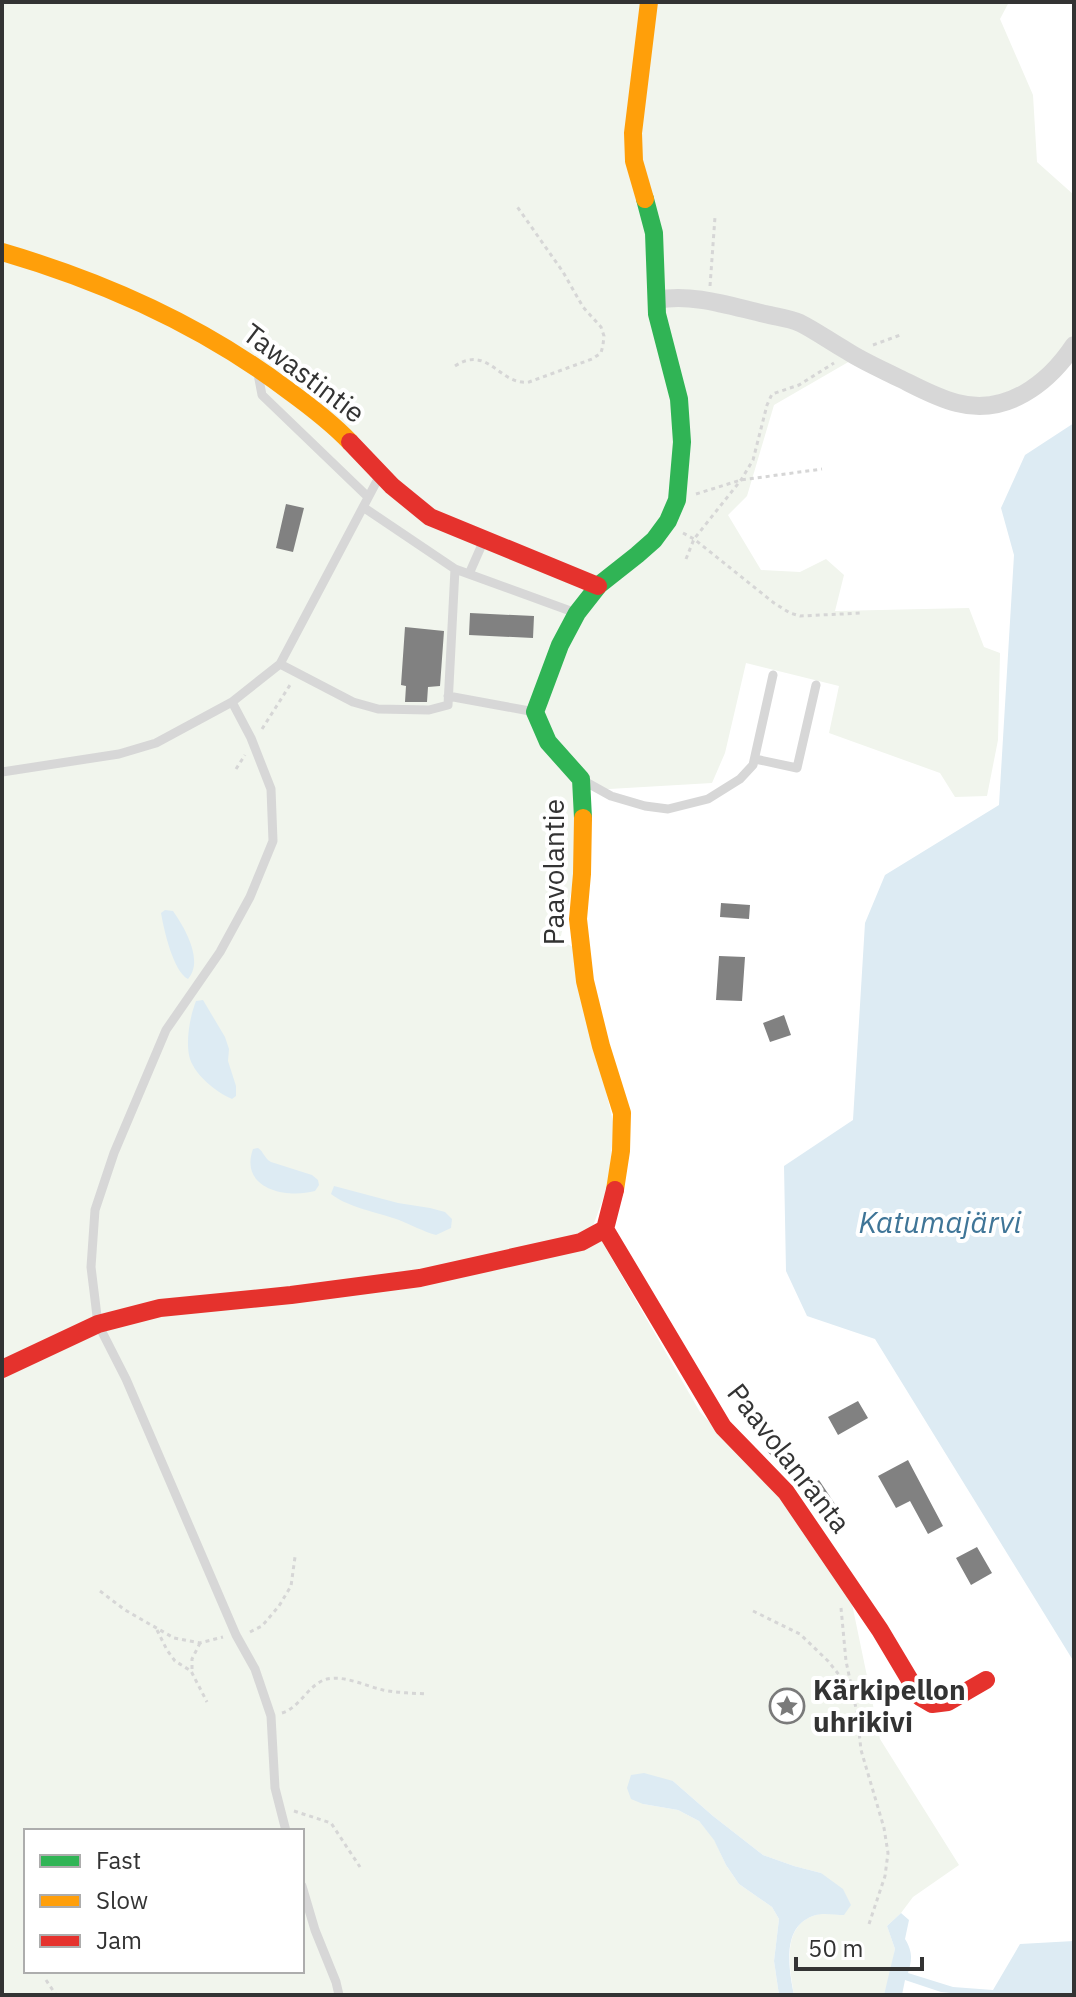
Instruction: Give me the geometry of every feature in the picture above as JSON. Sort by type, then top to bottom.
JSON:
[{"type":"street","points":[[535,712],[555,653],[578,614],[598,586],[664,529],[677,500],[682,442],[679,399],[657,314],[654,233],[634,161],[633,133],[649,2]]},
{"type":"street","name":"Tawastintie","points":[[2,252],[47,265],[140,302],[200,333],[256,366],[334,425],[392,486],[430,517],[598,586]]},
{"type":"street","points":[[657,300],[673,297],[709,302],[798,322],[928,393],[959,404],[1002,404],[1032,390],[1063,361],[1074,345]]},
{"type":"street","name":"Paavolantie","points":[[535,712],[548,742],[581,779],[584,836],[578,919],[585,981],[622,1113],[617,1181],[605,1229]]},
{"type":"street","points":[[2,1369],[98,1324],[160,1308],[420,1278],[581,1242],[605,1229]]},
{"type":"street","name":"Paavolanranta","points":[[605,1229],[723,1427],[786,1492],[880,1630],[920,1697],[932,1704],[948,1702],[986,1680]]},
{"type":"lane","points":[[256,366],[262,395],[368,497]]},
{"type":"lane","points":[[2,772],[119,754],[156,743],[232,702],[280,664],[381,474]]},
{"type":"lane","points":[[363,507],[455,569],[578,614]]},
{"type":"lane","points":[[469,574],[484,540]]},
{"type":"lane","points":[[280,664],[353,702],[378,709],[429,710],[448,705],[455,569]]},
{"type":"lane","points":[[581,779],[611,796],[645,806],[668,809],[708,799],[740,779],[753,765],[773,675]]},
{"type":"lane","points":[[755,759],[797,768],[816,685]]},
{"type":"lane","points":[[448,696],[535,712]]},
{"type":"lane","points":[[232,702],[271,789],[273,841],[250,897],[220,952],[166,1030],[114,1153],[95,1210],[91,1267],[98,1324],[126,1379],[236,1635],[255,1669],[271,1716],[275,1788],[285,1829]]},
{"type":"lane","points":[[304,1893],[339,1995]]},
{"type":"path","points":[[455,366],[465,359],[481,360],[518,383],[529,382],[601,353],[604,336],[601,327],[583,307],[563,272],[516,205]]},
{"type":"path","points":[[709,302],[715,217]]},
{"type":"path","points":[[686,559],[694,539],[753,460],[772,394],[799,385],[850,353],[903,334]]},
{"type":"path","points":[[677,500],[741,480],[822,469]]},
{"type":"path","points":[[664,529],[681,531],[694,539],[790,613],[800,616],[862,613]]},
{"type":"path","points":[[236,769],[290,684],[293,671]]},
{"type":"path","points":[[100,1591],[157,1630],[174,1638],[200,1643],[245,1634],[262,1626],[291,1586],[295,1557]]},
{"type":"path","points":[[840,1572],[841,1612],[861,1750],[884,1828],[888,1853],[885,1876],[869,1924]]},
{"type":"path","points":[[753,1611],[800,1634],[851,1688]]},
{"type":"path","points":[[157,1630],[175,1661],[191,1671],[207,1702]]},
{"type":"path","points":[[191,1671],[192,1659],[200,1643]]},
{"type":"path","points":[[271,1716],[295,1707],[307,1693],[327,1679],[353,1681],[403,1693],[427,1694]]},
{"type":"path","points":[[279,1806],[331,1823],[360,1867]]},
{"type":"path","points":[[46,1980],[56,1995]]},
{"type":"shaded area","points":[[2,2],[1009,2],[1000,19],[1033,95],[1037,162],[1074,195],[1074,330],[1066,350],[1025,389],[962,402],[857,357],[774,405],[747,496],[728,515],[761,570],[800,572],[826,559],[844,575],[835,611],[969,608],[984,647],[1000,653],[998,740],[987,796],[955,797],[940,773],[829,733],[839,686],[746,663],[725,753],[712,783],[575,791],[584,836],[560,940],[573,947],[614,1126],[608,1185],[593,1226],[700,1412],[792,1509],[851,1599],[880,1739],[959,1865],[913,1897],[887,1926],[895,1949],[884,1995],[794,1995],[790,1950],[796,1929],[817,1915],[844,1915],[821,1873],[763,1855],[673,1781],[643,1804],[678,1810],[699,1821],[714,1839],[739,1884],[772,1907],[779,1919],[774,1961],[779,1995],[2,1995]]},
{"type":"water","name":"Katumajärvi","points":[[1074,423],[1074,1662],[875,1339],[807,1316],[786,1271],[784,1166],[853,1120],[865,923],[885,875],[999,805],[1014,555],[1001,508],[1025,455]]},
{"type":"water","points":[[173,911],[191,945],[194,963],[188,979],[178,968],[170,949],[161,913]]},
{"type":"water","points":[[203,1000],[229,1049],[228,1061],[236,1086],[236,1096],[232,1099],[207,1083],[190,1059],[190,1022],[196,1001]]},
{"type":"water","points":[[258,1148],[271,1162],[312,1175],[319,1185],[315,1191],[279,1192],[259,1182],[250,1162],[253,1149]]},
{"type":"water","points":[[334,1186],[445,1212],[452,1219],[451,1228],[436,1235],[426,1232],[338,1199],[331,1194]]},
{"type":"water","points":[[644,1773],[673,1781],[763,1855],[821,1873],[843,1889],[851,1905],[844,1915],[817,1915],[796,1929],[789,1962],[794,1995],[779,1995],[774,1961],[779,1919],[772,1907],[739,1884],[714,1840],[699,1821],[678,1810],[631,1799],[627,1788],[631,1775]]},
{"type":"water","points":[[901,1913],[909,1920],[905,1939],[911,1956],[908,1973],[953,1987],[993,1990],[1020,1944],[1074,1941],[1074,1995],[970,1995],[941,1992],[905,1980],[902,1995],[884,1995],[895,1949],[887,1926]]},
{"type":"building","points":[[286,504],[304,508],[293,552],[276,548]]},
{"type":"building","points":[[470,613],[534,616],[533,638],[469,635]]},
{"type":"building","points":[[405,627],[444,631],[440,686],[428,687],[427,702],[405,702],[406,686],[401,685]]},
{"type":"building","points":[[721,903],[750,905],[749,919],[720,917]]},
{"type":"building","points":[[719,956],[745,957],[742,1001],[716,1000]]},
{"type":"building","points":[[784,1015],[791,1035],[770,1042],[763,1023]]},
{"type":"building","points":[[858,1401],[868,1418],[838,1435],[828,1417]]},
{"type":"building","points":[[772,1439],[795,1464],[787,1472],[763,1447]]},
{"type":"building","points":[[908,1460],[943,1526],[928,1534],[910,1501],[896,1508],[878,1476]]},
{"type":"building","points":[[819,1480],[839,1510],[824,1520],[803,1490]]},
{"type":"building","points":[[977,1547],[992,1573],[971,1585],[956,1558]]},
{"type":"traffic: fast","points":[[583,818],[581,779],[548,742],[535,712],[560,645],[577,613],[599,585],[654,540],[668,521],[677,500],[682,442],[679,399],[657,314],[654,233],[645,199]]},
{"type":"traffic: slow","points":[[645,199],[634,161],[633,133],[649,2]]},
{"type":"traffic: slow","points":[[2,252],[78,277],[188,326],[256,368],[313,409],[350,442]]},
{"type":"traffic: slow","points":[[583,818],[578,919],[585,981],[622,1113],[621,1151],[615,1190]]},
{"type":"traffic: jam","points":[[350,442],[392,486],[430,517],[598,586]]},
{"type":"traffic: jam","points":[[2,1369],[98,1324],[160,1308],[420,1278],[581,1242],[605,1229],[615,1190]]},
{"type":"traffic: jam","points":[[605,1229],[723,1427],[786,1492],[880,1630],[920,1697],[932,1704],[948,1702],[986,1680]]},
{"type":"place","name":"Kärkipellon uhrikivi","points":[[787,1706]]}]
